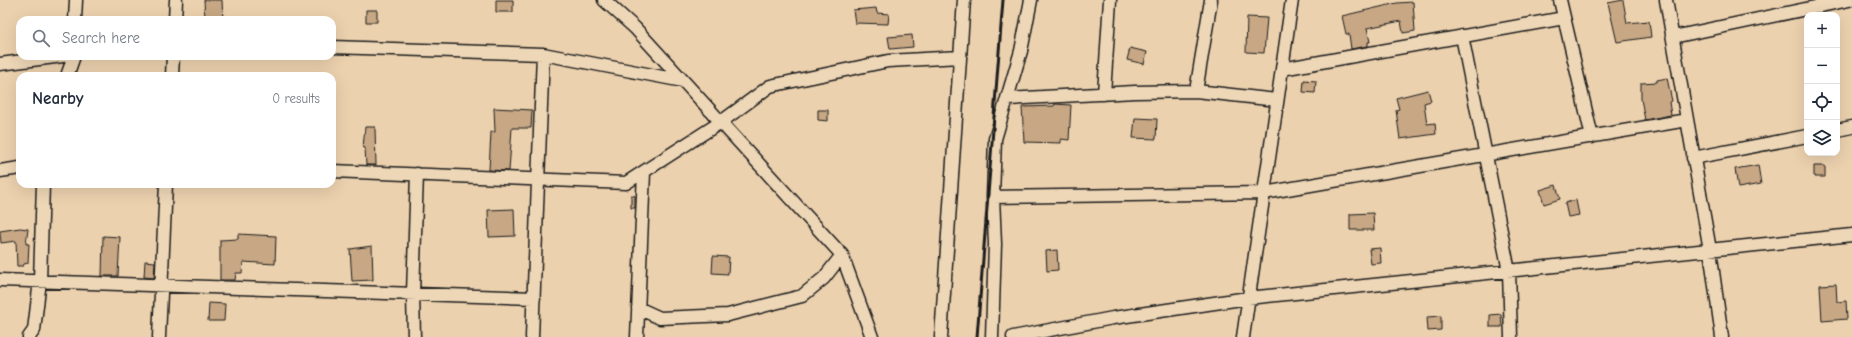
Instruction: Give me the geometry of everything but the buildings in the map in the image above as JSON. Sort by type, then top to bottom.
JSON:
[{"type":"street","points":[[75,16],[76,0]]},
{"type":"street","points":[[175,16],[176,0]]},
{"type":"street","points":[[604,0],[634,28],[842,255],[872,337]]},
{"type":"street","points":[[941,337],[964,0]]},
{"type":"street","points":[[992,337],[995,244],[993,197],[995,139],[1021,51],[1031,0]]},
{"type":"street","points":[[1104,94],[1110,0]]},
{"type":"street","points":[[1196,91],[1211,0]]},
{"type":"street","points":[[1243,337],[1292,0]]},
{"type":"street","points":[[1560,0],[1592,137]]},
{"type":"street","points":[[1666,0],[1710,250],[1722,337]]},
{"type":"street","points":[[1673,37],[1849,0]]},
{"type":"street","points":[[1282,69],[1564,18]]},
{"type":"street","points":[[1462,36],[1509,271],[1511,337]]},
{"type":"street","points":[[336,47],[543,54],[683,81]]},
{"type":"street","points":[[532,337],[543,54]]},
{"type":"street","points":[[336,171],[626,183],[721,122],[770,86],[888,61],[960,57]]},
{"type":"street","points":[[0,64],[32,60]]},
{"type":"street","points":[[68,72],[73,60]]},
{"type":"street","points":[[172,72],[173,60]]},
{"type":"street","points":[[1007,99],[1196,91],[1277,100]]},
{"type":"street","points":[[993,197],[1264,193],[1687,120]]},
{"type":"street","points":[[1840,129],[1852,127]]},
{"type":"street","points":[[1693,158],[1804,137]]},
{"type":"street","points":[[0,171],[16,169]]},
{"type":"street","points":[[637,337],[644,172]]},
{"type":"street","points":[[414,337],[413,294],[417,174]]},
{"type":"street","points":[[29,337],[34,330],[40,281],[43,188]]},
{"type":"street","points":[[159,337],[166,188]]},
{"type":"street","points":[[1013,337],[1113,318],[1248,298],[1852,235]]},
{"type":"street","points":[[638,308],[660,318],[728,315],[802,296],[824,278],[842,255]]},
{"type":"street","points":[[0,280],[534,298]]},
{"type":"railway","points":[[977,337],[1003,0]]}]
